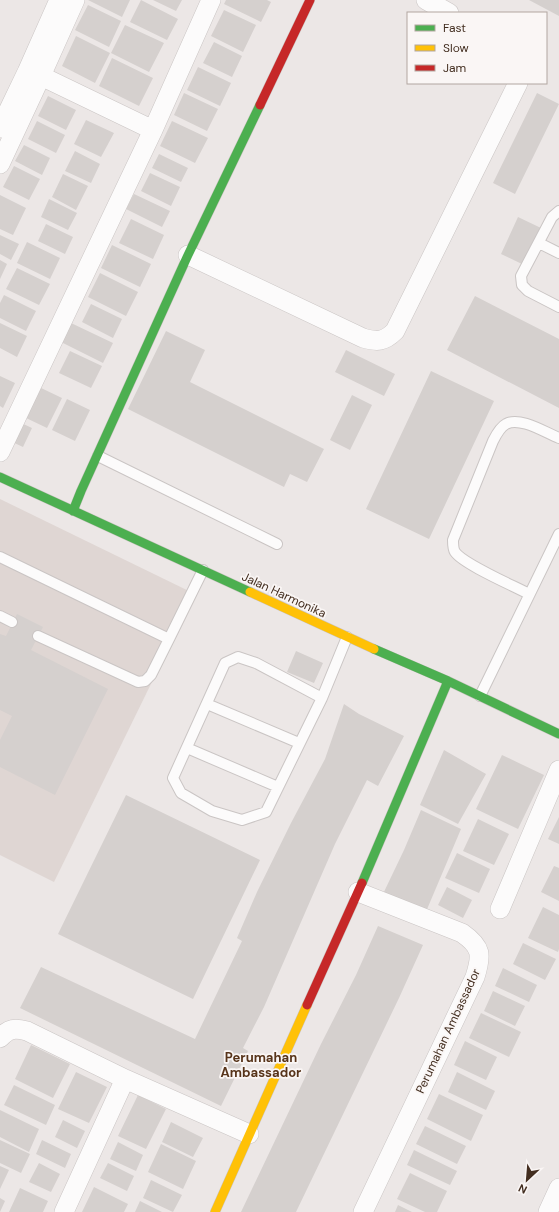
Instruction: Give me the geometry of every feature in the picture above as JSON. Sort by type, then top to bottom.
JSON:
[{"type":"street","points":[[0,128],[59,0]]},
{"type":"street","points":[[0,164],[74,0]]},
{"type":"street","points":[[0,452],[153,130],[210,0]]},
{"type":"street","points":[[74,511],[188,255],[310,0]]},
{"type":"street","points":[[426,0],[447,12]]},
{"type":"street","points":[[41,76],[153,130]]},
{"type":"street","points":[[188,255],[363,338],[374,341],[383,340],[389,337],[395,330],[518,84]]},
{"type":"street","name":"Jalan Harmonika","points":[[0,477],[347,637],[448,681],[559,734]]},
{"type":"street","points":[[215,1212],[358,892],[448,681]]},
{"type":"street","points":[[500,909],[559,770]]},
{"type":"street","name":"Perumahan Ambassador","points":[[358,892],[462,933],[477,946],[480,953],[479,965],[475,977],[363,1212]]},
{"type":"street","points":[[0,1038],[10,1029],[18,1028],[27,1031],[125,1079],[249,1134]]},
{"type":"street","points":[[64,1212],[125,1079]]},
{"type":"street","points":[[548,1212],[559,1188]]},
{"type":"lane","points":[[559,211],[552,216],[521,276],[522,285],[528,291],[559,307]]},
{"type":"lane","points":[[538,243],[559,253]]},
{"type":"lane","points":[[529,594],[466,562],[455,552],[453,540],[492,441],[499,430],[506,423],[517,422],[529,425],[559,438]]},
{"type":"lane","points":[[98,456],[277,544]]},
{"type":"lane","points":[[480,696],[559,534]]},
{"type":"lane","points":[[0,557],[169,639]]},
{"type":"lane","points":[[38,636],[138,682],[145,681],[151,675],[203,570]]},
{"type":"lane","points":[[0,616],[12,622]]},
{"type":"lane","points":[[322,698],[256,663],[238,657],[225,663],[174,778],[181,793],[212,811],[242,820],[266,812],[322,698],[347,637]]},
{"type":"lane","points":[[207,704],[300,744]]},
{"type":"lane","points":[[187,748],[278,787]]},
{"type":"shaded area","points":[[0,499],[195,594],[54,882],[0,855]]},
{"type":"building","points":[[88,0],[130,0],[122,17]]},
{"type":"building","points":[[141,0],[178,19],[167,40],[130,22]]},
{"type":"building","points":[[153,0],[182,0],[176,11]]},
{"type":"building","points":[[226,0],[267,0],[271,2],[261,22],[224,4]]},
{"type":"building","points":[[529,0],[559,0],[559,16]]},
{"type":"building","points":[[88,5],[121,21],[109,47],[75,30]]},
{"type":"building","points":[[224,10],[256,25],[243,52],[211,36]]},
{"type":"building","points":[[125,25],[164,43],[149,72],[111,53]]},
{"type":"building","points":[[76,36],[110,53],[95,83],[62,66]]},
{"type":"building","points":[[214,42],[242,56],[232,77],[203,63]]},
{"type":"building","points":[[112,58],[153,78],[139,106],[99,86]]},
{"type":"building","points":[[198,67],[231,83],[220,106],[187,90]]},
{"type":"building","points":[[184,93],[218,109],[207,131],[174,115]]},
{"type":"building","points":[[537,93],[559,104],[515,194],[493,183]]},
{"type":"building","points":[[48,96],[76,110],[66,130],[38,116]]},
{"type":"building","points":[[86,120],[114,133],[101,157],[74,144]]},
{"type":"building","points":[[37,121],[65,135],[56,153],[28,139]]},
{"type":"building","points":[[172,121],[208,138],[195,163],[160,146]]},
{"type":"building","points":[[24,145],[50,158],[42,175],[15,161]]},
{"type":"building","points":[[75,151],[100,164],[91,183],[65,171]]},
{"type":"building","points":[[159,154],[188,168],[181,182],[152,168]]},
{"type":"building","points":[[14,166],[40,179],[29,200],[3,187]]},
{"type":"building","points":[[150,173],[180,187],[171,206],[141,191]]},
{"type":"building","points":[[63,174],[88,186],[76,210],[52,197]]},
{"type":"building","points":[[134,194],[170,211],[162,227],[126,209]]},
{"type":"building","points":[[0,195],[26,208],[13,235],[0,229]]},
{"type":"building","points":[[49,199],[77,213],[68,230],[41,217]]},
{"type":"building","points":[[518,217],[541,228],[524,265],[501,254]]},
{"type":"building","points":[[131,219],[164,235],[153,259],[119,243]]},
{"type":"building","points":[[46,224],[73,237],[65,254],[38,241]]},
{"type":"building","points":[[0,235],[19,244],[11,260],[0,254]]},
{"type":"building","points":[[27,242],[60,258],[50,279],[17,263]]},
{"type":"building","points":[[112,245],[151,264],[140,287],[101,268]]},
{"type":"building","points":[[0,260],[7,264],[0,279]]},
{"type":"building","points":[[17,268],[50,284],[39,305],[6,289]]},
{"type":"building","points":[[100,273],[138,292],[126,316],[88,297]]},
{"type":"building","points":[[4,295],[36,311],[26,331],[0,318],[0,303]]},
{"type":"building","points":[[475,296],[559,339],[559,408],[447,350]]},
{"type":"building","points":[[91,304],[122,319],[113,338],[82,322]]},
{"type":"building","points":[[0,323],[27,336],[17,357],[0,348]]},
{"type":"building","points":[[71,323],[113,343],[103,363],[61,342]]},
{"type":"building","points":[[166,331],[205,350],[190,382],[324,449],[307,482],[290,474],[284,487],[128,409]]},
{"type":"building","points":[[346,350],[395,374],[384,396],[335,372]]},
{"type":"building","points":[[70,351],[102,366],[91,388],[59,373]]},
{"type":"building","points":[[431,371],[494,401],[429,539],[366,509]]},
{"type":"building","points":[[0,376],[15,383],[3,408],[0,406]]},
{"type":"building","points":[[39,387],[62,398],[47,428],[24,417]]},
{"type":"building","points":[[352,395],[372,405],[350,450],[330,440]]},
{"type":"building","points":[[67,399],[90,410],[75,441],[52,430]]},
{"type":"building","points":[[17,421],[32,428],[23,447],[8,440]]},
{"type":"building","points":[[17,614],[43,627],[31,650],[108,689],[55,795],[0,767],[0,740],[12,716],[0,710],[0,634],[6,636]]},
{"type":"building","points":[[296,651],[323,663],[314,683],[287,672]]},
{"type":"building","points":[[344,704],[359,714],[404,736],[378,786],[367,780],[335,844],[264,1007],[243,1048],[248,1051],[221,1106],[20,1008],[41,967],[195,1039],[242,941],[237,938],[257,892],[325,759]]},
{"type":"building","points":[[444,750],[486,774],[458,824],[420,805]]},
{"type":"building","points":[[502,755],[544,775],[518,829],[476,809]]},
{"type":"building","points":[[126,795],[260,860],[193,999],[58,934]]},
{"type":"building","points":[[421,810],[461,829],[425,914],[382,896]]},
{"type":"building","points":[[559,817],[559,844],[548,839]]},
{"type":"building","points":[[478,819],[509,834],[494,865],[463,851]]},
{"type":"building","points":[[457,853],[490,869],[479,893],[445,878]]},
{"type":"building","points":[[554,866],[559,868],[559,901],[541,892]]},
{"type":"building","points":[[447,887],[472,900],[463,918],[438,905]]},
{"type":"building","points":[[543,907],[559,915],[558,952],[528,938]]},
{"type":"building","points":[[378,926],[423,945],[399,998],[296,1212],[241,1212],[321,1044],[356,975]]},
{"type":"building","points":[[523,943],[556,959],[545,980],[513,964]]},
{"type":"building","points":[[503,968],[537,985],[529,1002],[495,986]]},
{"type":"building","points":[[493,991],[525,1006],[515,1026],[484,1011]]},
{"type":"building","points":[[481,1013],[521,1032],[509,1057],[469,1038]]},
{"type":"building","points":[[465,1041],[497,1057],[486,1080],[454,1065]]},
{"type":"building","points":[[31,1045],[70,1064],[53,1098],[15,1079]]},
{"type":"building","points":[[76,1072],[107,1087],[89,1123],[58,1109]]},
{"type":"building","points":[[457,1072],[495,1091],[486,1110],[448,1092]]},
{"type":"building","points":[[14,1085],[55,1105],[46,1125],[4,1105]]},
{"type":"building","points":[[439,1094],[483,1115],[471,1141],[427,1119]]},
{"type":"building","points":[[138,1095],[166,1109],[146,1149],[118,1136]]},
{"type":"building","points":[[0,1110],[39,1129],[29,1152],[0,1137]]},
{"type":"building","points":[[63,1120],[85,1131],[77,1148],[55,1137]]},
{"type":"building","points":[[171,1122],[203,1138],[193,1157],[162,1142]]},
{"type":"building","points":[[425,1126],[466,1146],[457,1164],[416,1144]]},
{"type":"building","points":[[0,1140],[30,1154],[21,1173],[0,1163]]},
{"type":"building","points":[[42,1140],[71,1154],[65,1168],[36,1154]]},
{"type":"building","points":[[118,1142],[143,1155],[136,1171],[110,1159]]},
{"type":"building","points":[[161,1144],[196,1161],[183,1189],[148,1172]]},
{"type":"building","points":[[414,1150],[457,1171],[450,1185],[407,1165]]},
{"type":"building","points":[[39,1163],[60,1174],[51,1192],[29,1182]]},
{"type":"building","points":[[108,1163],[134,1176],[127,1191],[100,1178]]},
{"type":"building","points":[[0,1166],[9,1170],[0,1189]]},
{"type":"building","points":[[410,1173],[447,1191],[437,1212],[425,1212],[397,1199]]},
{"type":"building","points":[[151,1180],[182,1195],[173,1212],[143,1198]]},
{"type":"building","points":[[94,1187],[128,1204],[124,1212],[82,1212]]},
{"type":"building","points":[[20,1188],[48,1201],[43,1212],[9,1212]]},
{"type":"building","points":[[0,1198],[5,1201],[0,1212]]},
{"type":"building","points":[[140,1201],[162,1212],[135,1212]]},
{"type":"building","points":[[398,1205],[412,1212],[395,1212]]},
{"type":"traffic: fast","points":[[73,511],[188,255],[260,105]]},
{"type":"traffic: fast","points":[[0,477],[250,592]]},
{"type":"traffic: fast","points":[[374,649],[448,681],[559,734]]},
{"type":"traffic: fast","points":[[362,883],[448,681]]},
{"type":"traffic: slow","points":[[250,592],[374,649]]},
{"type":"traffic: slow","points":[[215,1212],[307,1005]]},
{"type":"traffic: jam","points":[[260,105],[310,0]]},
{"type":"traffic: jam","points":[[307,1005],[362,883]]},
{"type":"district","name":"Perumahan Ambassador","points":[[261,1064]]}]
